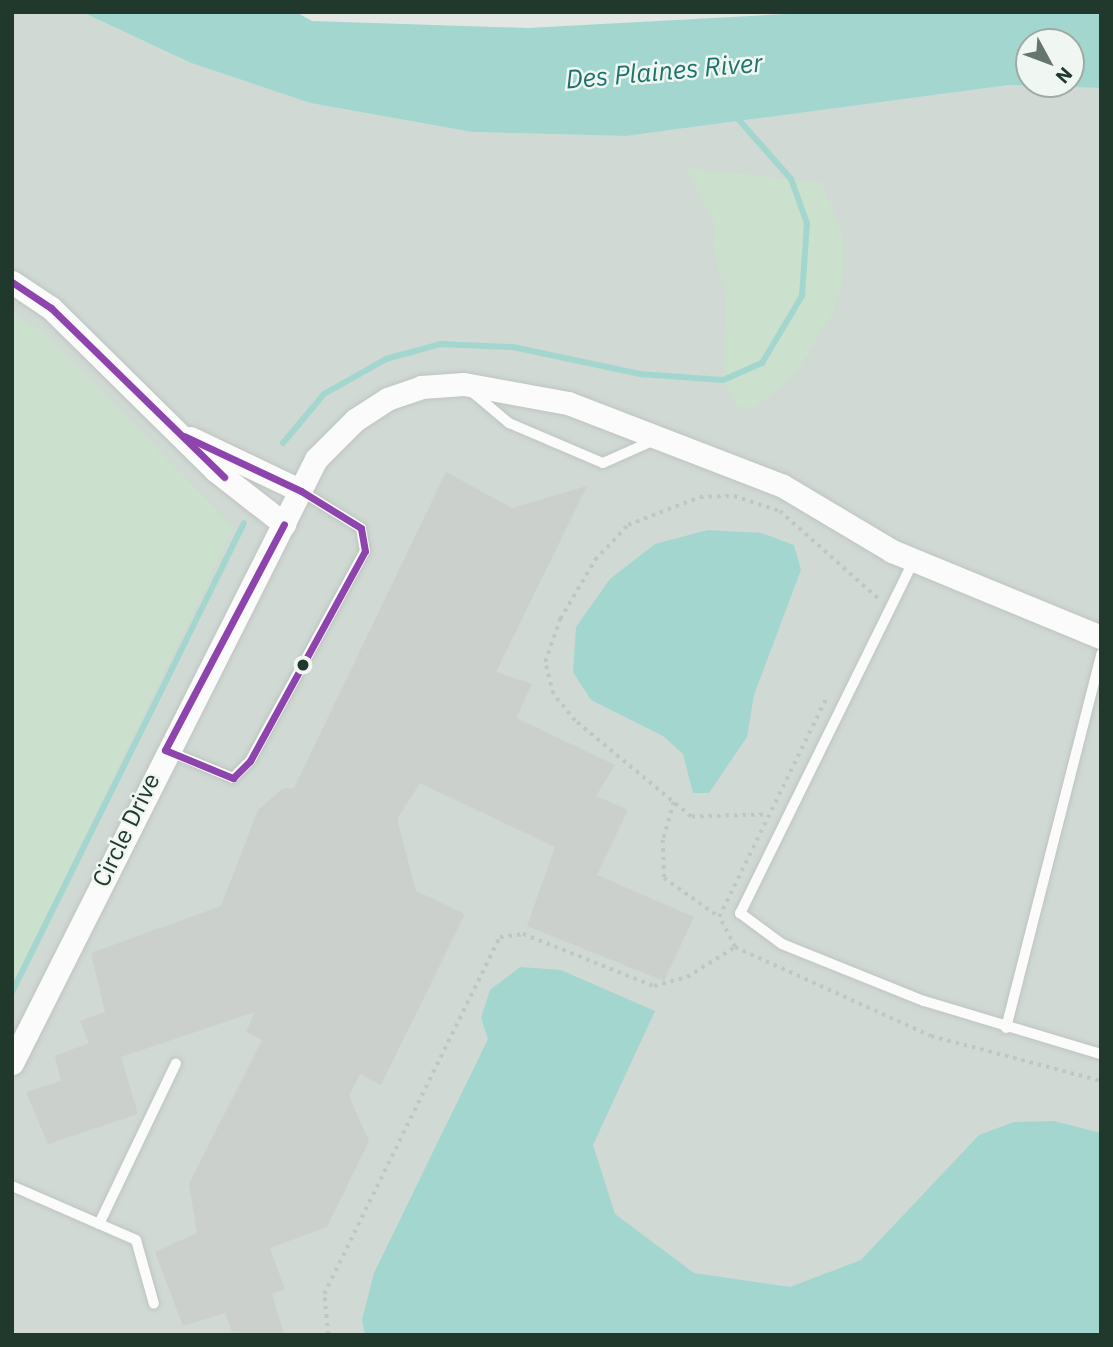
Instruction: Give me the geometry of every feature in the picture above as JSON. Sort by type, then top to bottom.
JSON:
[{"type":"street","points":[[12,282],[51,308],[184,436],[215,470],[284,524]]},
{"type":"street","name":"Circle Drive","points":[[12,1063],[165,750],[316,459],[355,420],[421,387],[464,384],[568,403],[783,486],[914,560],[1101,637]]},
{"type":"street","points":[[184,436],[301,491]]},
{"type":"lane","points":[[464,384],[509,423],[603,463],[657,439]]},
{"type":"lane","points":[[165,750],[233,778],[250,761],[365,551],[360,528],[301,491]]},
{"type":"lane","points":[[914,560],[740,913],[782,944],[1006,1028],[1101,1054]]},
{"type":"lane","points":[[1006,1028],[1101,654]]},
{"type":"lane","points":[[99,1224],[176,1063]]},
{"type":"lane","points":[[12,1186],[135,1240],[154,1304]]},
{"type":"path","points":[[765,814],[691,817],[575,721],[553,694],[545,662],[560,619],[595,560],[628,525],[700,497],[734,496],[780,511],[890,608]]},
{"type":"path","points":[[873,612],[880,600]]},
{"type":"path","points":[[719,917],[765,814],[835,683]]},
{"type":"path","points":[[674,802],[663,840],[664,878],[719,917],[735,947],[931,1036],[1101,1081]]},
{"type":"path","points":[[328,1335],[324,1294],[500,937],[523,934],[654,986],[687,977],[735,947]]},
{"type":"shaded area","points":[[12,12],[82,12],[191,63],[310,103],[472,132],[626,136],[1009,85],[1015,85],[1015,98],[1085,98],[1085,87],[1101,88],[1101,1335],[12,1335]]},
{"type":"green space","points":[[686,168],[821,182],[843,234],[843,281],[834,311],[795,375],[752,410],[737,406],[723,380],[726,296],[713,249],[715,224]]},
{"type":"green space","points":[[12,313],[47,335],[234,528],[12,986]]},
{"type":"water","name":"Des Plaines River","points":[[82,12],[296,12],[312,21],[528,28],[823,12],[1101,12],[1101,88],[1085,87],[1085,28],[1015,28],[1015,85],[626,136],[472,132],[310,103],[191,63]]},
{"type":"water","points":[[708,530],[761,533],[794,545],[801,570],[754,695],[747,737],[709,793],[693,793],[683,754],[663,736],[591,700],[573,672],[576,627],[610,579],[655,544]]},
{"type":"water","points":[[520,967],[561,970],[655,1011],[593,1145],[615,1214],[694,1273],[790,1287],[861,1260],[979,1135],[1014,1122],[1054,1121],[1101,1133],[1101,1335],[365,1335],[362,1320],[374,1273],[488,1039],[481,1018],[490,990]]},
{"type":"building","points":[[446,472],[512,508],[587,486],[496,672],[532,684],[516,718],[615,765],[596,796],[628,810],[597,875],[694,917],[664,981],[527,926],[555,847],[420,783],[397,819],[416,891],[465,914],[381,1085],[360,1074],[349,1096],[369,1141],[327,1227],[270,1248],[285,1289],[272,1294],[284,1335],[233,1335],[225,1313],[183,1326],[155,1252],[197,1233],[189,1184],[262,1040],[246,1032],[255,1012],[121,1057],[138,1114],[48,1144],[26,1092],[61,1081],[55,1056],[89,1043],[80,1021],[105,1012],[91,953],[221,906],[258,810],[282,789],[294,788]]},
{"type":"waterway","points":[[283,443],[324,394],[386,359],[440,344],[513,347],[640,374],[723,380],[762,363],[802,296],[807,223],[791,179],[739,120]]},
{"type":"waterway","points":[[12,992],[244,523]]},
{"type":"transit line","points":[[12,282],[51,308],[224,477]]},
{"type":"transit line","points":[[165,750],[233,778],[250,761],[365,551],[361,528],[301,491],[184,436]]},
{"type":"transit line","points":[[165,750],[284,524]]}]
